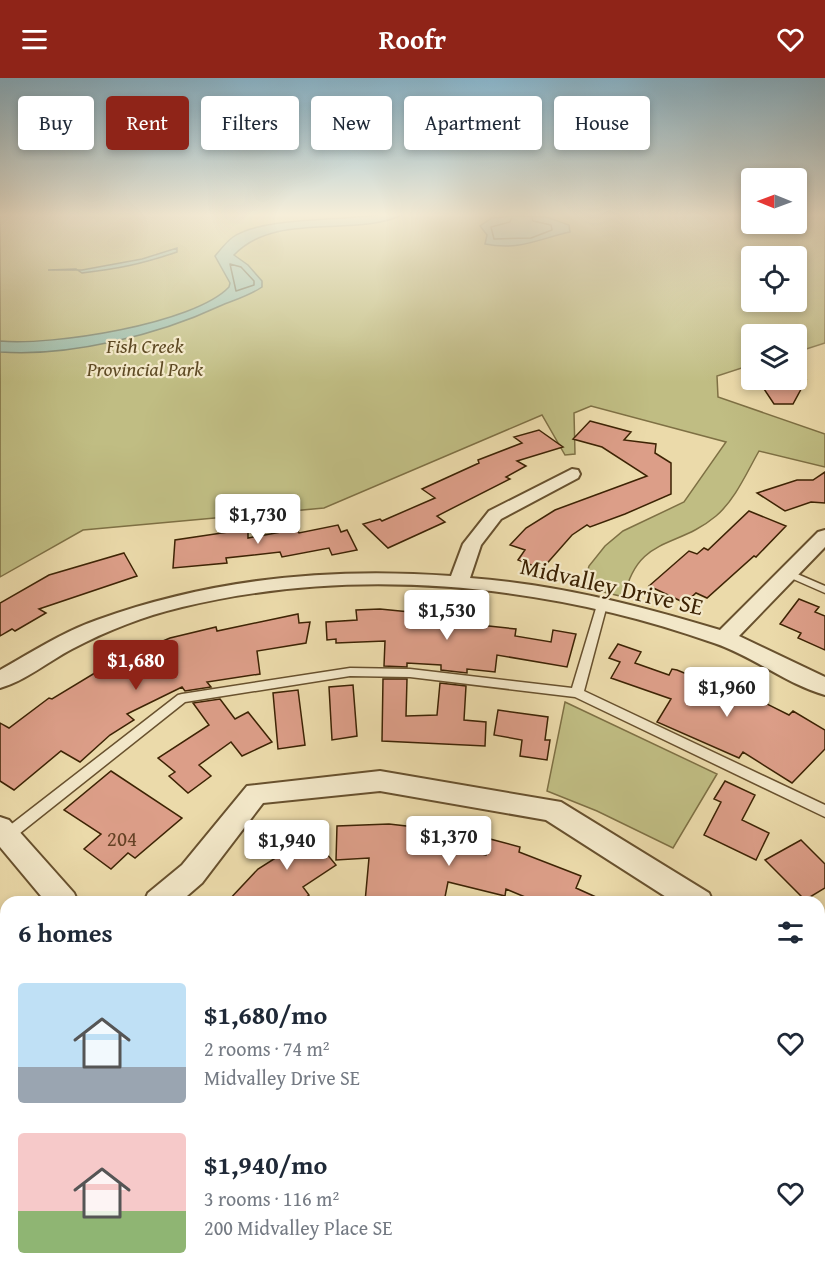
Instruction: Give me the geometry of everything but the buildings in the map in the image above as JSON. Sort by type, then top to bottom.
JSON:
[{"type":"street","points":[[458,583],[472,544],[495,515],[572,474]]},
{"type":"street","points":[[724,639],[825,536]]},
{"type":"street","name":"Midvalley Drive SE","points":[[0,680],[103,626],[212,594],[342,579],[458,583],[523,590],[602,605],[724,639],[825,687]]},
{"type":"street","points":[[165,896],[192,874],[256,793],[380,781],[552,810],[689,896]]},
{"type":"street","points":[[3,834],[59,896]]},
{"type":"lane","points":[[788,573],[825,590]]},
{"type":"lane","points":[[577,693],[602,605]]},
{"type":"lane","points":[[3,834],[182,698],[199,693],[350,672],[410,673],[577,693],[825,812]]},
{"type":"green space","name":"Fish Creek Provincial Park","points":[[0,270],[741,270],[741,312],[807,312],[807,270],[825,270],[825,343],[807,349],[807,324],[741,324],[741,368],[717,376],[718,397],[825,434],[825,467],[759,451],[723,509],[701,526],[649,553],[630,577],[624,597],[583,587],[589,566],[605,546],[623,531],[684,502],[726,442],[591,406],[574,413],[575,454],[565,455],[542,415],[324,508],[83,530],[0,577]]},
{"type":"green space","points":[[565,702],[717,774],[673,848],[597,811],[547,791]]},
{"type":"water","points":[[78,270],[106,270],[82,273]]},
{"type":"water","points":[[223,270],[252,270],[262,281],[262,287],[196,317],[113,342],[55,351],[0,352],[0,341],[23,342],[86,336],[155,322],[186,312],[211,300],[229,287],[230,283]]}]
